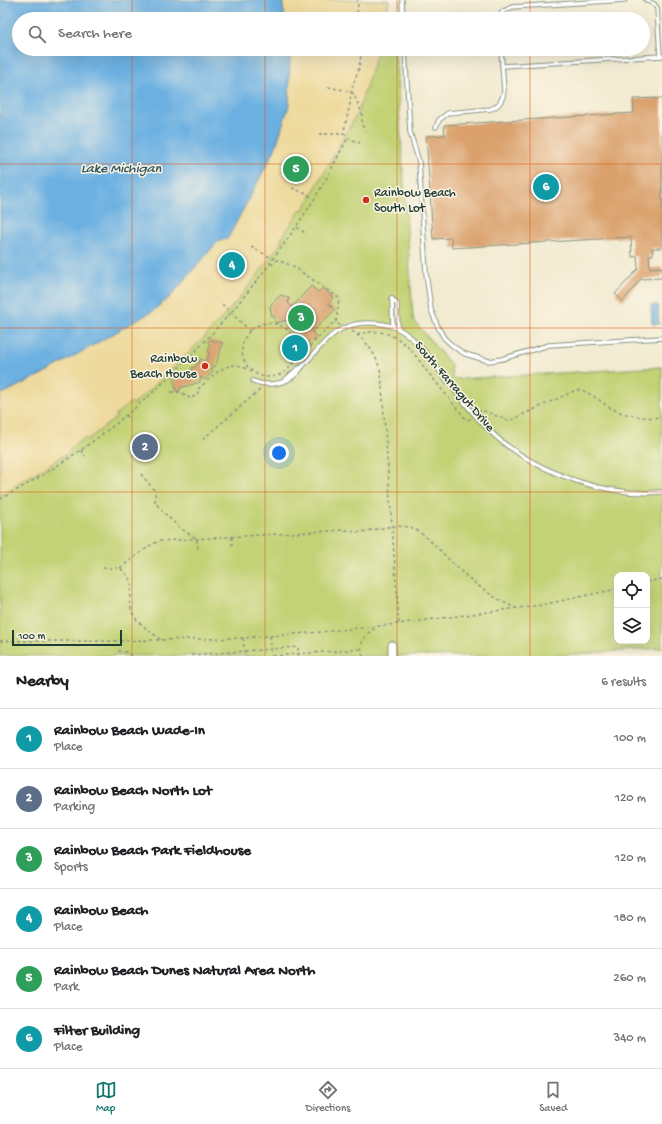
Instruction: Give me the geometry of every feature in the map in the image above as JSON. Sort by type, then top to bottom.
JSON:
[{"type":"street","points":[[392,645],[392,656]]},
{"type":"lane","points":[[402,0],[403,12]]},
{"type":"lane","points":[[502,12],[512,7],[625,0]]},
{"type":"lane","points":[[502,66],[661,56],[657,8],[654,4],[646,0]]},
{"type":"lane","points":[[405,56],[410,132],[419,162],[426,273],[431,310],[444,338],[465,354],[489,361],[502,359],[548,345],[662,338]]},
{"type":"lane","points":[[436,127],[439,120],[448,113],[496,108],[503,96],[501,56]]},
{"type":"lane","points":[[393,326],[392,298],[397,304],[398,329]]},
{"type":"lane","name":"South Farragut Drive","points":[[253,381],[266,384],[289,380],[299,372],[332,335],[344,327],[365,323],[381,323],[393,326],[417,343],[478,419],[517,452],[567,478],[592,486],[621,491],[662,492]]},
{"type":"path","points":[[356,12],[358,0]]},
{"type":"path","points":[[343,135],[350,104],[352,83],[359,68],[361,56]]},
{"type":"path","points":[[328,87],[351,92],[355,96],[362,113],[362,124],[366,132]]},
{"type":"path","points":[[319,134],[345,134],[348,138],[360,143]]},
{"type":"path","points":[[0,499],[81,450],[126,415],[181,366],[231,313],[274,259],[314,199],[348,138]]},
{"type":"path","points":[[292,188],[307,194],[314,199]]},
{"type":"path","points":[[296,227],[305,233]]},
{"type":"path","points":[[251,247],[274,259]]},
{"type":"path","points":[[268,267],[277,260],[293,266],[339,298],[336,322]]},
{"type":"path","points":[[222,304],[250,331]]},
{"type":"path","points":[[296,357],[299,357],[334,322],[336,322]]},
{"type":"path","points":[[336,322],[344,327]]},
{"type":"path","points":[[171,392],[181,392],[192,399],[198,394],[197,390],[221,370],[236,365],[249,369],[260,376],[273,377],[281,375],[292,365],[296,357],[294,339],[290,333],[282,326],[270,323],[256,326],[250,331],[244,340],[242,351],[244,362],[249,369]]},
{"type":"path","points":[[399,623],[381,373],[373,350],[357,335],[371,331],[378,331],[400,340],[412,351],[465,418],[468,420],[471,418]]},
{"type":"path","points":[[203,439],[258,393],[273,377]]},
{"type":"path","points":[[478,412],[482,410],[506,420],[511,420],[576,390],[581,390],[587,392],[616,411],[634,416],[655,418],[662,417]]},
{"type":"path","points":[[126,415],[131,421]]},
{"type":"path","points":[[81,450],[85,456]]},
{"type":"path","points":[[141,474],[155,491],[155,502],[163,512],[180,528],[197,539]]},
{"type":"path","points":[[103,568],[120,568],[152,544],[160,541],[345,530],[358,532],[401,526],[414,528],[423,534],[478,586],[497,599],[516,608]]},
{"type":"path","points":[[232,537],[232,548]]},
{"type":"path","points":[[197,539],[198,551]]},
{"type":"path","points":[[120,568],[128,575],[132,583],[132,608],[137,620],[161,640]]},
{"type":"path","points":[[650,581],[662,579]]},
{"type":"path","points":[[0,640],[161,640],[270,636],[379,626],[541,605],[614,590]]},
{"type":"path","points":[[363,656],[361,650],[362,642],[365,636],[379,626]]},
{"type":"path","points":[[270,636],[272,656],[361,650]]},
{"type":"path","points":[[243,638],[245,656]]},
{"type":"path","points":[[192,656],[298,647],[298,655]]},
{"type":"path","points":[[118,651],[126,652],[131,656]]},
{"type":"green space","points":[[289,56],[395,56],[413,317],[415,322],[451,365],[452,378],[457,379],[662,367],[662,648],[551,656],[0,656],[0,395],[48,371],[170,297],[217,242],[289,105]]},
{"type":"sand","points":[[282,0],[389,0],[386,12],[284,12]]},
{"type":"sand","points":[[289,56],[376,56],[358,112],[303,210],[301,209],[281,239],[282,241],[258,275],[232,307],[204,338],[164,377],[133,404],[131,402],[115,415],[117,417],[87,440],[85,438],[69,449],[70,452],[0,494],[0,395],[48,371],[170,297],[217,242],[228,238],[275,149],[289,105]]},
{"type":"water","name":"Lake Michigan","points":[[0,0],[282,0],[284,12],[12,12],[12,56],[290,56],[289,105],[275,149],[228,238],[217,242],[170,297],[153,311],[48,371],[0,395]]},
{"type":"water","points":[[651,305],[658,305],[659,324],[652,324]]},
{"type":"building","points":[[662,98],[662,248],[652,248],[653,255],[649,255],[650,268],[662,267],[662,278],[641,279],[623,301],[615,294],[638,269],[637,256],[632,257],[631,237],[452,248],[451,238],[433,239],[426,136],[445,135],[444,125],[634,113],[633,99]]},
{"type":"building","points":[[311,286],[318,292],[323,288],[333,298],[328,303],[335,310],[312,332],[317,337],[311,342],[309,340],[306,347],[298,345],[302,329],[292,319],[276,323],[274,316],[272,316],[270,307],[272,303],[281,295],[289,298],[288,303],[292,307]]},
{"type":"building","name":"Rainbow Beach House","points":[[209,340],[223,343],[215,367],[212,366],[213,369],[211,370],[213,372],[204,380],[200,377],[200,382],[180,388],[180,391],[176,391],[173,377],[184,377],[197,373],[195,371],[193,372],[191,369],[199,363],[200,359],[204,360],[204,363],[206,364],[210,345],[208,343]]},
{"type":"place","name":"Rainbow Beach Dunes Natural Area North","points":[[296,169]]},
{"type":"place","name":"Filter Building","points":[[546,187]]},
{"type":"place","name":"Rainbow Beach South Lot","points":[[366,200]]},
{"type":"place","name":"Rainbow Beach","points":[[232,265]]},
{"type":"place","name":"Rainbow Beach Park Fieldhouse","points":[[301,318]]},
{"type":"place","name":"Rainbow Beach Wade-In","points":[[295,348]]},
{"type":"place","name":"Rainbow Beach House","points":[[205,366]]},
{"type":"place","name":"Rainbow Beach North Lot","points":[[145,447]]}]
